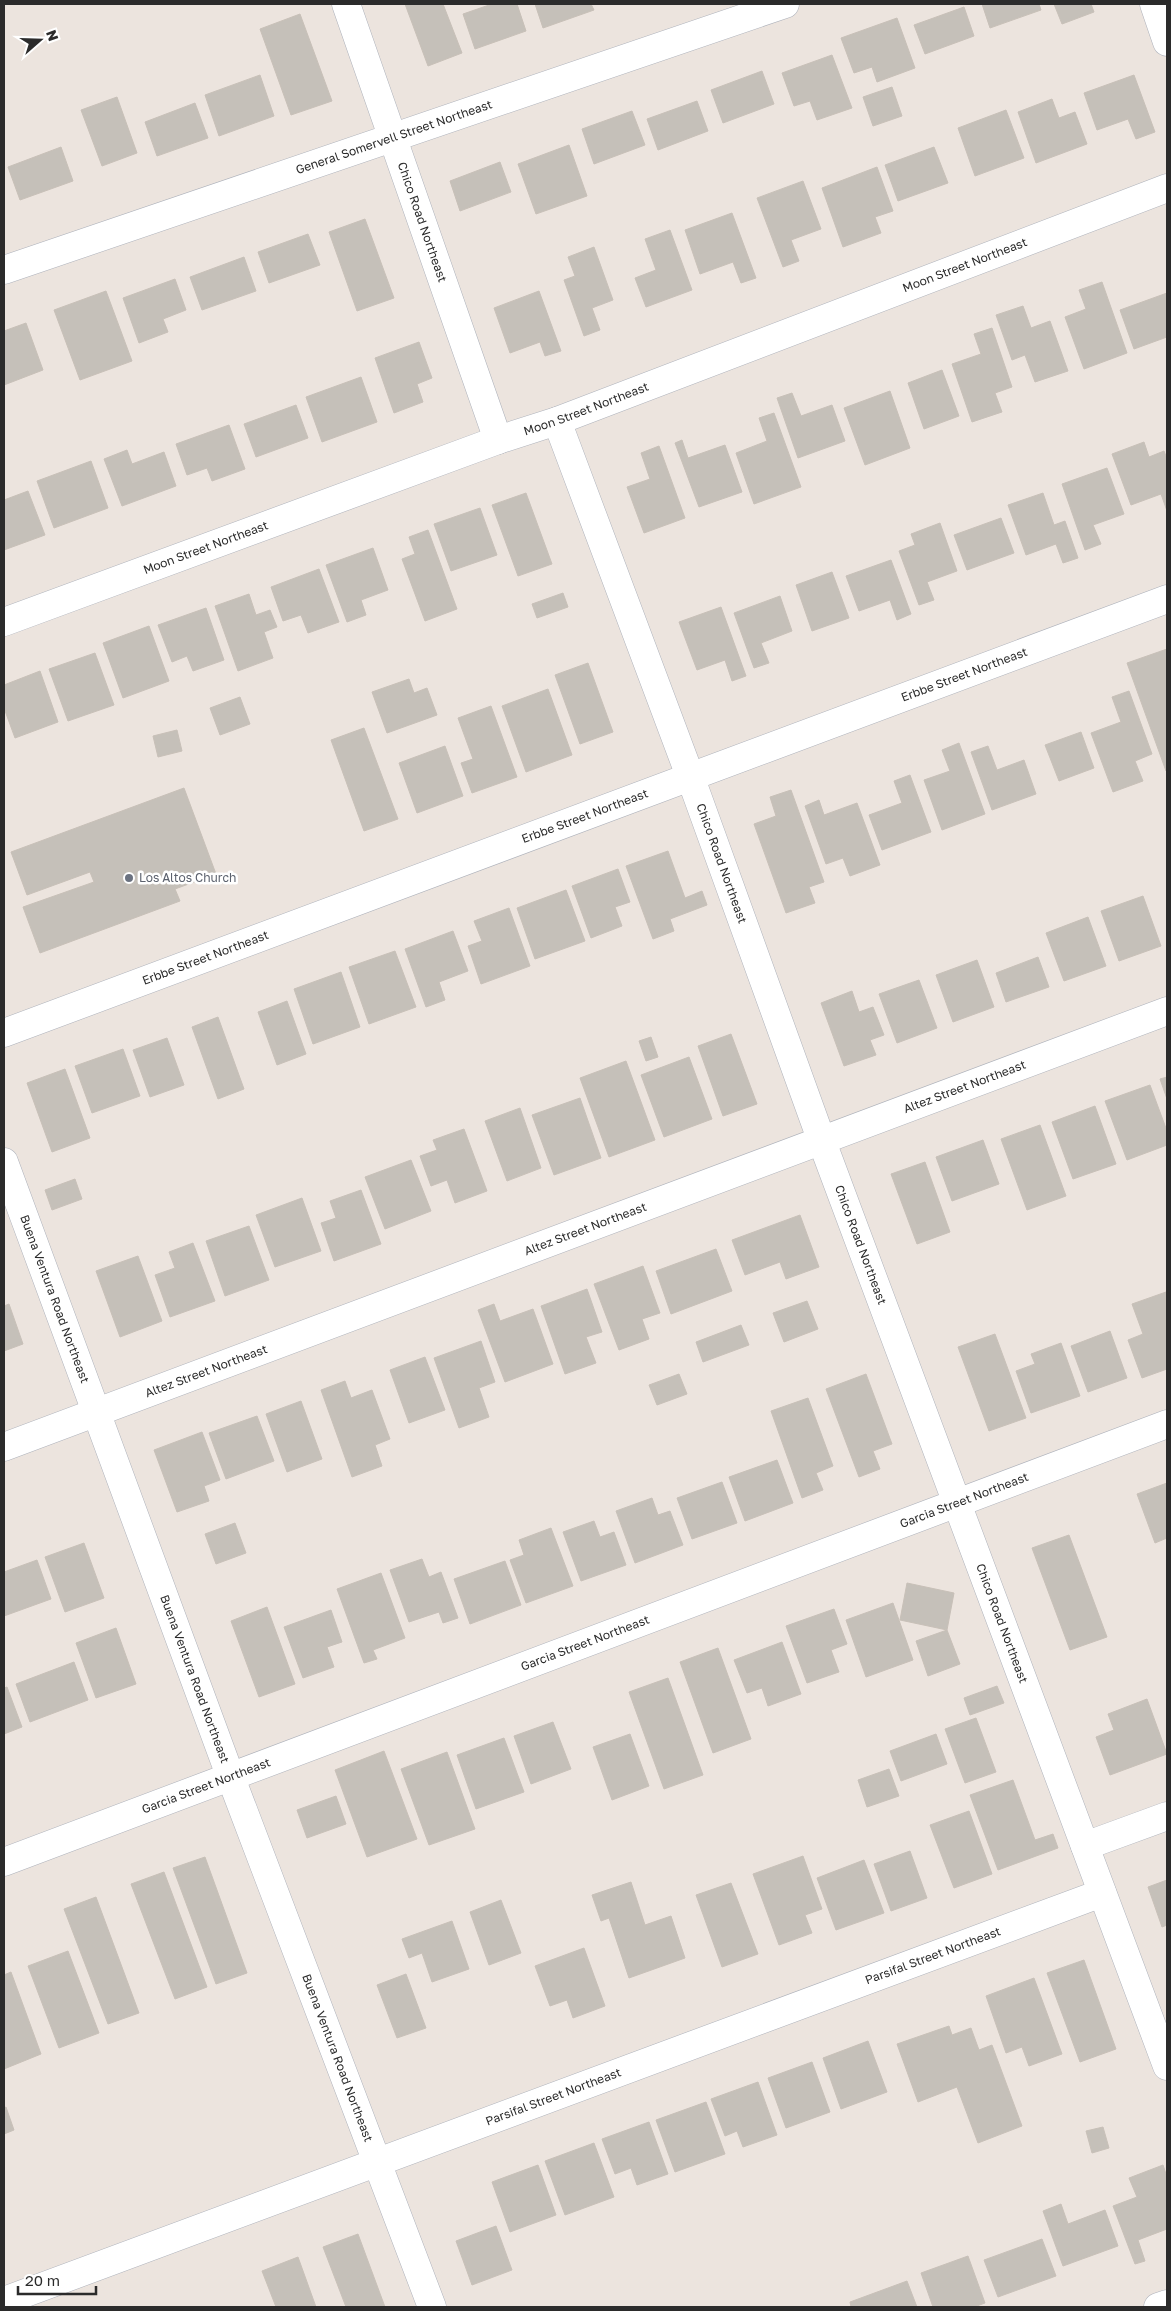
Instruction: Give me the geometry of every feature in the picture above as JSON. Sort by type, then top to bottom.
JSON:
[{"type":"street","name":"Chico Road Northeast","points":[[346,4],[498,440]]},
{"type":"street","name":"General Somervell Street Northeast","points":[[4,270],[392,136],[785,4]]},
{"type":"street","points":[[1154,4],[1167,42]]},
{"type":"street","name":"Moon Street Northeast","points":[[4,622],[498,440],[557,421],[1167,188]]},
{"type":"street","name":"Chico Road Northeast","points":[[557,421],[690,776],[821,1139],[1167,2066]]},
{"type":"street","name":"Erbbe Street Northeast","points":[[4,1034],[1167,599]]},
{"type":"street","name":"Altez Street Northeast","points":[[4,1447],[1167,1010]]},
{"type":"street","name":"Buena Ventura Road Northeast","points":[[4,1162],[232,1778],[432,2307]]},
{"type":"street","name":"Garcia Street Northeast","points":[[4,1862],[232,1778],[1167,1424]]},
{"type":"street","points":[[1085,1846],[1167,1816]]},
{"type":"street","name":"Parsifal Street Northeast","points":[[4,2301],[378,2164],[1102,1893]]},
{"type":"street","points":[[1158,2307],[1167,2304]]},
{"type":"building","points":[[405,4],[443,4],[462,53],[428,66]]},
{"type":"building","points":[[492,4],[517,4],[526,31],[475,49],[463,14]]},
{"type":"building","points":[[535,4],[591,4],[594,10],[543,28]]},
{"type":"building","points":[[982,4],[1039,4],[1041,10],[990,28]]},
{"type":"building","points":[[1054,4],[1091,4],[1094,12],[1062,24]]},
{"type":"building","points":[[964,7],[974,36],[925,54],[914,25]]},
{"type":"building","points":[[300,14],[332,101],[291,115],[260,29]]},
{"type":"building","points":[[897,18],[915,68],[877,82],[872,67],[854,73],[841,38]]},
{"type":"building","points":[[832,55],[852,108],[817,120],[810,101],[794,106],[782,73]]},
{"type":"building","points":[[762,71],[774,104],[723,123],[711,90]]},
{"type":"building","points":[[260,75],[274,116],[219,136],[205,95]]},
{"type":"building","points":[[1134,75],[1155,132],[1136,139],[1128,119],[1097,130],[1084,93]]},
{"type":"building","points":[[892,87],[902,116],[873,126],[863,97]]},
{"type":"building","points":[[117,97],[137,153],[102,166],[81,110]]},
{"type":"building","points":[[1052,99],[1059,118],[1075,112],[1087,144],[1036,163],[1018,112]]},
{"type":"building","points":[[697,101],[708,131],[658,150],[647,119]]},
{"type":"building","points":[[195,103],[208,138],[157,156],[145,122]]},
{"type":"building","points":[[1006,110],[1024,158],[975,176],[958,128]]},
{"type":"building","points":[[632,111],[645,145],[594,164],[582,129]]},
{"type":"building","points":[[569,145],[587,196],[536,214],[518,164]]},
{"type":"building","points":[[61,147],[73,181],[20,200],[8,167]]},
{"type":"building","points":[[934,147],[948,183],[898,201],[885,165]]},
{"type":"building","points":[[500,162],[511,192],[460,211],[450,181]]},
{"type":"building","points":[[877,167],[893,211],[875,217],[881,233],[843,247],[822,188]]},
{"type":"building","points":[[803,181],[821,229],[791,240],[799,261],[783,267],[757,198]]},
{"type":"building","points":[[732,213],[756,278],[741,283],[733,262],[700,274],[685,230]]},
{"type":"building","points":[[365,219],[394,298],[357,311],[329,232]]},
{"type":"building","points":[[670,230],[692,290],[646,307],[635,278],[656,270],[645,239]]},
{"type":"building","points":[[308,234],[320,265],[269,283],[258,252]]},
{"type":"building","points":[[594,247],[613,300],[592,308],[600,330],[584,336],[564,280],[575,276],[568,257]]},
{"type":"building","points":[[244,257],[256,291],[202,310],[190,277]]},
{"type":"building","points":[[175,279],[186,310],[163,319],[168,332],[139,343],[123,298]]},
{"type":"building","points":[[1102,282],[1127,353],[1084,369],[1065,317],[1086,309],[1079,290]]},
{"type":"building","points":[[106,291],[132,361],[80,380],[54,310]]},
{"type":"building","points":[[539,291],[561,351],[545,356],[540,342],[510,353],[494,308]]},
{"type":"building","points":[[1167,293],[1167,337],[1134,349],[1120,310]]},
{"type":"building","points":[[1023,306],[1031,328],[1050,321],[1068,371],[1035,382],[1025,355],[1012,360],[996,315]]},
{"type":"building","points":[[26,323],[43,370],[4,385],[4,331]]},
{"type":"building","points":[[992,328],[1012,387],[995,393],[1002,412],[972,422],[952,364],[981,354],[974,334]]},
{"type":"building","points":[[419,342],[432,378],[417,384],[423,402],[394,413],[375,358]]},
{"type":"building","points":[[942,370],[959,416],[924,429],[908,383]]},
{"type":"building","points":[[361,377],[377,422],[322,442],[306,397]]},
{"type":"building","points":[[890,391],[910,448],[865,465],[844,408]]},
{"type":"building","points":[[792,393],[801,416],[832,405],[845,441],[798,458],[777,398]]},
{"type":"building","points":[[296,405],[308,438],[256,457],[244,424]]},
{"type":"building","points":[[774,413],[801,487],[754,504],[736,453],[767,441],[759,418]]},
{"type":"building","points":[[229,425],[245,469],[212,481],[207,468],[187,475],[176,444]]},
{"type":"building","points":[[682,440],[688,458],[725,445],[742,492],[699,507],[675,443]]},
{"type":"building","points":[[1144,442],[1149,457],[1164,451],[1167,459],[1167,511],[1161,494],[1131,505],[1112,454]]},
{"type":"building","points":[[659,446],[685,518],[644,533],[627,487],[650,479],[641,453]]},
{"type":"building","points":[[127,450],[132,464],[164,452],[176,486],[122,506],[104,459]]},
{"type":"building","points":[[91,461],[108,508],[54,528],[37,481]]},
{"type":"building","points":[[1107,468],[1124,514],[1093,525],[1101,544],[1085,550],[1062,484]]},
{"type":"building","points":[[28,491],[45,535],[4,550],[4,500]]},
{"type":"building","points":[[526,493],[552,564],[518,576],[492,505]]},
{"type":"building","points":[[1043,493],[1054,525],[1065,521],[1078,558],[1063,563],[1056,544],[1026,555],[1008,505]]},
{"type":"building","points":[[480,508],[497,555],[451,571],[434,524]]},
{"type":"building","points":[[1001,518],[1014,553],[967,570],[954,535]]},
{"type":"building","points":[[940,523],[957,571],[927,582],[934,600],[919,605],[899,551],[915,545],[911,534]]},
{"type":"building","points":[[428,530],[457,609],[425,621],[402,559],[415,554],[409,537]]},
{"type":"building","points":[[373,548],[388,590],[361,600],[366,615],[347,622],[326,565]]},
{"type":"building","points":[[891,560],[911,614],[897,620],[890,600],[859,611],[846,576]]},
{"type":"building","points":[[319,569],[339,622],[308,633],[301,615],[283,621],[271,587]]},
{"type":"building","points":[[832,572],[849,618],[812,631],[796,585]]},
{"type":"building","points":[[563,593],[568,607],[537,618],[532,604]]},
{"type":"building","points":[[249,594],[256,615],[270,610],[277,627],[264,632],[273,658],[238,671],[215,606]]},
{"type":"building","points":[[780,596],[792,631],[761,643],[769,663],[754,668],[734,613]]},
{"type":"building","points":[[721,607],[746,676],[732,681],[725,660],[697,670],[679,622]]},
{"type":"building","points":[[206,608],[224,660],[193,671],[187,656],[172,662],[158,625]]},
{"type":"building","points":[[149,626],[169,681],[123,698],[103,643]]},
{"type":"building","points":[[1167,649],[1167,771],[1166,771],[1127,663]]},
{"type":"building","points":[[95,653],[114,705],[68,721],[49,669]]},
{"type":"building","points":[[588,663],[613,732],[580,744],[555,675]]},
{"type":"building","points":[[40,671],[58,722],[15,738],[4,708],[4,685]]},
{"type":"building","points":[[409,679],[414,693],[427,688],[437,715],[387,733],[372,692]]},
{"type":"building","points":[[548,689],[572,755],[526,772],[502,706]]},
{"type":"building","points":[[1129,691],[1152,754],[1135,761],[1143,781],[1113,792],[1091,733],[1121,722],[1112,697]]},
{"type":"building","points":[[240,697],[250,724],[220,735],[210,708]]},
{"type":"building","points":[[491,706],[517,777],[472,793],[461,763],[473,759],[458,718]]},
{"type":"building","points":[[364,728],[398,819],[364,831],[331,740]]},
{"type":"building","points":[[177,730],[182,751],[158,757],[153,736]]},
{"type":"building","points":[[1081,732],[1094,768],[1059,781],[1045,745]]},
{"type":"building","points":[[959,743],[985,814],[942,830],[924,780],[950,771],[942,750]]},
{"type":"building","points":[[445,746],[463,796],[417,813],[399,763]]},
{"type":"building","points":[[988,746],[997,770],[1024,760],[1036,794],[992,810],[971,752]]},
{"type":"building","points":[[910,775],[931,832],[882,850],[869,815],[902,803],[894,781]]},
{"type":"building","points":[[184,788],[216,874],[175,889],[180,901],[40,953],[23,907],[94,882],[90,872],[27,895],[11,852]]},
{"type":"building","points":[[791,790],[824,882],[809,887],[815,903],[786,913],[754,824],[776,816],[770,797]]},
{"type":"building","points":[[819,800],[824,815],[857,803],[880,865],[850,876],[843,858],[826,864],[805,806]]},
{"type":"building","points":[[668,851],[685,898],[702,891],[707,905],[670,919],[674,931],[653,939],[626,866]]},
{"type":"building","points":[[618,869],[630,902],[615,907],[622,926],[591,938],[572,886]]},
{"type":"building","points":[[566,890],[585,941],[535,959],[517,908]]},
{"type":"building","points":[[1143,896],[1161,946],[1119,961],[1101,911]]},
{"type":"building","points":[[509,908],[530,966],[481,984],[468,946],[482,941],[474,921]]},
{"type":"building","points":[[1088,917],[1106,966],[1064,981],[1046,933]]},
{"type":"building","points":[[453,931],[468,971],[439,982],[445,1000],[426,1007],[405,949]]},
{"type":"building","points":[[395,951],[416,1007],[369,1024],[349,967]]},
{"type":"building","points":[[1038,957],[1049,987],[1006,1002],[996,973]]},
{"type":"building","points":[[977,960],[994,1007],[953,1022],[936,975]]},
{"type":"building","points":[[341,972],[360,1027],[313,1044],[294,989]]},
{"type":"building","points":[[919,980],[937,1028],[897,1043],[879,994]]},
{"type":"building","points":[[852,991],[859,1012],[873,1007],[884,1035],[870,1040],[876,1055],[844,1066],[821,1003]]},
{"type":"building","points":[[287,1001],[306,1054],[277,1065],[258,1012]]},
{"type":"building","points":[[218,1017],[244,1089],[218,1099],[192,1027]]},
{"type":"building","points":[[731,1034],[757,1104],[723,1116],[698,1046]]},
{"type":"building","points":[[651,1037],[658,1057],[646,1061],[639,1041]]},
{"type":"building","points":[[167,1038],[184,1085],[150,1097],[133,1050]]},
{"type":"building","points":[[123,1049],[140,1096],[92,1113],[75,1066]]},
{"type":"building","points":[[689,1057],[712,1119],[664,1137],[641,1075]]},
{"type":"building","points":[[626,1061],[655,1140],[609,1157],[580,1078]]},
{"type":"building","points":[[65,1069],[90,1138],[52,1152],[27,1083]]},
{"type":"building","points":[[1167,1077],[1167,1099],[1160,1079]]},
{"type":"building","points":[[1150,1085],[1167,1131],[1167,1145],[1127,1160],[1105,1101]]},
{"type":"building","points":[[580,1098],[601,1158],[554,1175],[532,1115]]},
{"type":"building","points":[[1095,1106],[1116,1164],[1073,1179],[1052,1122]]},
{"type":"building","points":[[520,1108],[541,1168],[507,1181],[485,1121]]},
{"type":"building","points":[[1040,1125],[1066,1196],[1027,1210],[1001,1139]]},
{"type":"building","points":[[464,1129],[487,1191],[455,1203],[447,1180],[431,1186],[420,1156],[437,1150],[433,1140]]},
{"type":"building","points":[[983,1140],[999,1184],[952,1201],[936,1157]]},
{"type":"building","points":[[411,1160],[431,1211],[385,1229],[365,1177]]},
{"type":"building","points":[[925,1162],[950,1232],[917,1244],[891,1174]]},
{"type":"building","points":[[75,1179],[82,1199],[52,1210],[45,1190]]},
{"type":"building","points":[[361,1190],[381,1244],[334,1261],[321,1223],[336,1218],[330,1201]]},
{"type":"building","points":[[302,1198],[321,1251],[275,1267],[256,1215]]},
{"type":"building","points":[[800,1215],[819,1267],[786,1279],[780,1262],[745,1275],[732,1240]]},
{"type":"building","points":[[249,1226],[269,1280],[225,1296],[206,1241]]},
{"type":"building","points":[[193,1243],[215,1301],[170,1317],[155,1275],[175,1268],[169,1252]]},
{"type":"building","points":[[716,1249],[732,1291],[671,1314],[656,1271]]},
{"type":"building","points":[[138,1256],[162,1321],[120,1337],[96,1271]]},
{"type":"building","points":[[643,1266],[660,1313],[642,1319],[649,1339],[619,1350],[594,1284]]},
{"type":"building","points":[[587,1289],[602,1332],[586,1337],[596,1363],[565,1374],[541,1306]]},
{"type":"building","points":[[1166,1292],[1167,1369],[1142,1378],[1128,1340],[1143,1334],[1132,1304]]},
{"type":"building","points":[[807,1301],[818,1329],[784,1342],[773,1313]]},
{"type":"building","points":[[9,1304],[23,1344],[4,1351],[4,1306]]},
{"type":"building","points":[[494,1304],[500,1321],[533,1309],[553,1364],[505,1382],[478,1310]]},
{"type":"building","points":[[741,1325],[749,1345],[703,1362],[696,1342]]},
{"type":"building","points":[[1110,1331],[1127,1378],[1088,1392],[1071,1346]]},
{"type":"building","points":[[995,1334],[1026,1418],[989,1431],[958,1347]]},
{"type":"building","points":[[481,1341],[495,1382],[479,1388],[489,1417],[459,1428],[434,1358]]},
{"type":"building","points":[[1061,1343],[1080,1396],[1031,1413],[1016,1371],[1035,1364],[1031,1354]]},
{"type":"building","points":[[425,1357],[445,1410],[409,1423],[390,1370]]},
{"type":"building","points":[[679,1374],[687,1394],[657,1405],[649,1385]]},
{"type":"building","points":[[866,1374],[892,1444],[873,1451],[880,1469],[859,1477],[826,1389]]},
{"type":"building","points":[[345,1381],[351,1398],[372,1390],[390,1439],[375,1445],[382,1466],[352,1477],[321,1390]]},
{"type":"building","points":[[808,1398],[833,1466],[816,1473],[823,1490],[802,1498],[771,1411]]},
{"type":"building","points":[[301,1401],[322,1459],[287,1472],[266,1414]]},
{"type":"building","points":[[257,1416],[274,1461],[226,1479],[209,1433]]},
{"type":"building","points":[[202,1432],[220,1480],[204,1486],[209,1501],[177,1512],[154,1450]]},
{"type":"building","points":[[777,1460],[793,1503],[745,1521],[729,1477]]},
{"type":"building","points":[[722,1482],[737,1523],[692,1539],[677,1498]]},
{"type":"building","points":[[1167,1483],[1167,1538],[1155,1543],[1137,1494]]},
{"type":"building","points":[[652,1498],[658,1515],[670,1511],[683,1545],[635,1563],[616,1511]]},
{"type":"building","points":[[594,1521],[600,1537],[614,1532],[626,1565],[581,1581],[563,1532]]},
{"type":"building","points":[[235,1523],[246,1553],[216,1564],[205,1534]]},
{"type":"building","points":[[551,1528],[573,1586],[526,1603],[510,1560],[524,1555],[519,1540]]},
{"type":"building","points":[[1069,1535],[1107,1637],[1070,1650],[1032,1548]]},
{"type":"building","points":[[84,1543],[104,1598],[65,1612],[45,1557]]},
{"type":"building","points":[[422,1559],[429,1577],[441,1572],[458,1618],[443,1623],[439,1612],[409,1622],[390,1570]]},
{"type":"building","points":[[37,1560],[51,1599],[4,1616],[4,1572]]},
{"type":"building","points":[[505,1561],[521,1605],[470,1624],[454,1579]]},
{"type":"building","points":[[381,1573],[405,1638],[373,1650],[377,1659],[364,1663],[337,1589]]},
{"type":"building","points":[[907,1583],[954,1593],[947,1630],[900,1620]]},
{"type":"building","points":[[893,1603],[913,1660],[866,1677],[846,1620]]},
{"type":"building","points":[[267,1607],[295,1684],[259,1697],[231,1621]]},
{"type":"building","points":[[834,1609],[847,1644],[831,1650],[839,1672],[807,1683],[786,1626]]},
{"type":"building","points":[[331,1610],[342,1642],[327,1647],[334,1667],[303,1678],[284,1627]]},
{"type":"building","points":[[116,1628],[136,1684],[96,1698],[76,1643]]},
{"type":"building","points":[[947,1630],[960,1664],[928,1676],[916,1641]]},
{"type":"building","points":[[782,1642],[801,1694],[768,1706],[762,1688],[747,1693],[734,1660]]},
{"type":"building","points":[[718,1648],[751,1739],[713,1753],[680,1662]]},
{"type":"building","points":[[74,1662],[88,1700],[30,1722],[16,1684]]},
{"type":"building","points":[[668,1678],[703,1775],[664,1789],[629,1692]]},
{"type":"building","points":[[997,1686],[1004,1703],[970,1715],[964,1698]]},
{"type":"building","points":[[7,1687],[22,1727],[4,1734],[4,1688]]},
{"type":"building","points":[[1147,1699],[1167,1754],[1110,1775],[1096,1737],[1114,1730],[1108,1714]]},
{"type":"building","points":[[976,1718],[996,1772],[965,1783],[945,1729]]},
{"type":"building","points":[[553,1722],[571,1769],[531,1784],[514,1736]]},
{"type":"building","points":[[630,1734],[649,1786],[612,1800],[593,1747]]},
{"type":"building","points":[[936,1734],[947,1764],[901,1781],[890,1751]]},
{"type":"building","points":[[504,1738],[524,1792],[476,1809],[457,1755]]},
{"type":"building","points":[[384,1751],[417,1839],[367,1857],[335,1770]]},
{"type":"building","points":[[447,1752],[475,1829],[429,1845],[401,1769]]},
{"type":"building","points":[[889,1769],[899,1796],[867,1807],[858,1780]]},
{"type":"building","points":[[1013,1780],[1035,1840],[1053,1834],[1058,1848],[998,1870],[970,1795]]},
{"type":"building","points":[[336,1796],[346,1824],[307,1838],[297,1810]]},
{"type":"building","points":[[969,1811],[992,1874],[954,1888],[930,1825]]},
{"type":"building","points":[[910,1851],[927,1898],[891,1911],[874,1864]]},
{"type":"building","points":[[803,1856],[822,1909],[805,1915],[812,1933],[779,1945],[753,1874]]},
{"type":"building","points":[[205,1857],[247,1973],[216,1984],[173,1868]]},
{"type":"building","points":[[864,1860],[884,1913],[836,1930],[817,1878]]},
{"type":"building","points":[[164,1872],[207,1987],[175,1999],[131,1884]]},
{"type":"building","points":[[1167,1880],[1167,1925],[1162,1927],[1148,1887]]},
{"type":"building","points":[[631,1882],[645,1925],[671,1916],[685,1958],[629,1978],[609,1918],[601,1921],[592,1895]]},
{"type":"building","points":[[731,1883],[758,1954],[722,1967],[696,1895]]},
{"type":"building","points":[[96,1897],[139,2013],[108,2024],[64,1909]]},
{"type":"building","points":[[501,1900],[521,1953],[489,1965],[470,1912]]},
{"type":"building","points":[[452,1921],[469,1969],[432,1982],[422,1953],[409,1958],[402,1939]]},
{"type":"building","points":[[584,1948],[605,2006],[573,2018],[567,2000],[550,2006],[535,1966]]},
{"type":"building","points":[[68,1951],[99,2033],[59,2048],[28,1966]]},
{"type":"building","points":[[1084,1960],[1116,2049],[1080,2062],[1047,1973]]},
{"type":"building","points":[[11,1972],[41,2054],[4,2069],[4,1975]]},
{"type":"building","points":[[406,1974],[426,2028],[397,2038],[377,1985]]},
{"type":"building","points":[[1034,1978],[1062,2054],[1029,2066],[1022,2047],[1006,2053],[986,1996]]},
{"type":"building","points":[[949,2026],[952,2035],[971,2028],[979,2050],[992,2045],[1022,2126],[978,2143],[957,2087],[918,2102],[897,2044]]},
{"type":"building","points":[[868,2041],[887,2092],[841,2109],[823,2058]]},
{"type":"building","points":[[812,2062],[830,2112],[786,2128],[768,2078]]},
{"type":"building","points":[[758,2082],[777,2135],[743,2147],[737,2131],[725,2136],[711,2099]]},
{"type":"building","points":[[706,2102],[725,2154],[675,2172],[656,2120]]},
{"type":"building","points":[[6,2107],[14,2130],[4,2134],[4,2108]]},
{"type":"building","points":[[649,2122],[668,2174],[637,2185],[631,2168],[615,2174],[602,2139]]},
{"type":"building","points":[[1103,2127],[1109,2148],[1092,2153],[1086,2131]]},
{"type":"building","points":[[594,2143],[614,2197],[565,2215],[545,2161]]},
{"type":"building","points":[[538,2165],[556,2215],[510,2232],[492,2182]]},
{"type":"building","points":[[1163,2165],[1167,2177],[1167,2229],[1138,2240],[1145,2261],[1135,2264],[1113,2206],[1137,2197],[1129,2178]]},
{"type":"building","points":[[1061,2204],[1068,2224],[1105,2210],[1118,2246],[1063,2266],[1043,2211]]},
{"type":"building","points":[[496,2226],[512,2270],[472,2285],[456,2241]]},
{"type":"building","points":[[358,2234],[385,2307],[346,2307],[323,2247]]},
{"type":"building","points":[[1042,2239],[1056,2276],[998,2297],[984,2260]]},
{"type":"building","points":[[968,2256],[985,2303],[974,2307],[933,2307],[921,2273]]},
{"type":"building","points":[[298,2257],[316,2307],[276,2307],[262,2271]]},
{"type":"building","points":[[907,2281],[917,2307],[851,2307],[850,2302]]},
{"type":"place","name":"Los Altos Church","points":[[129,878]]}]
